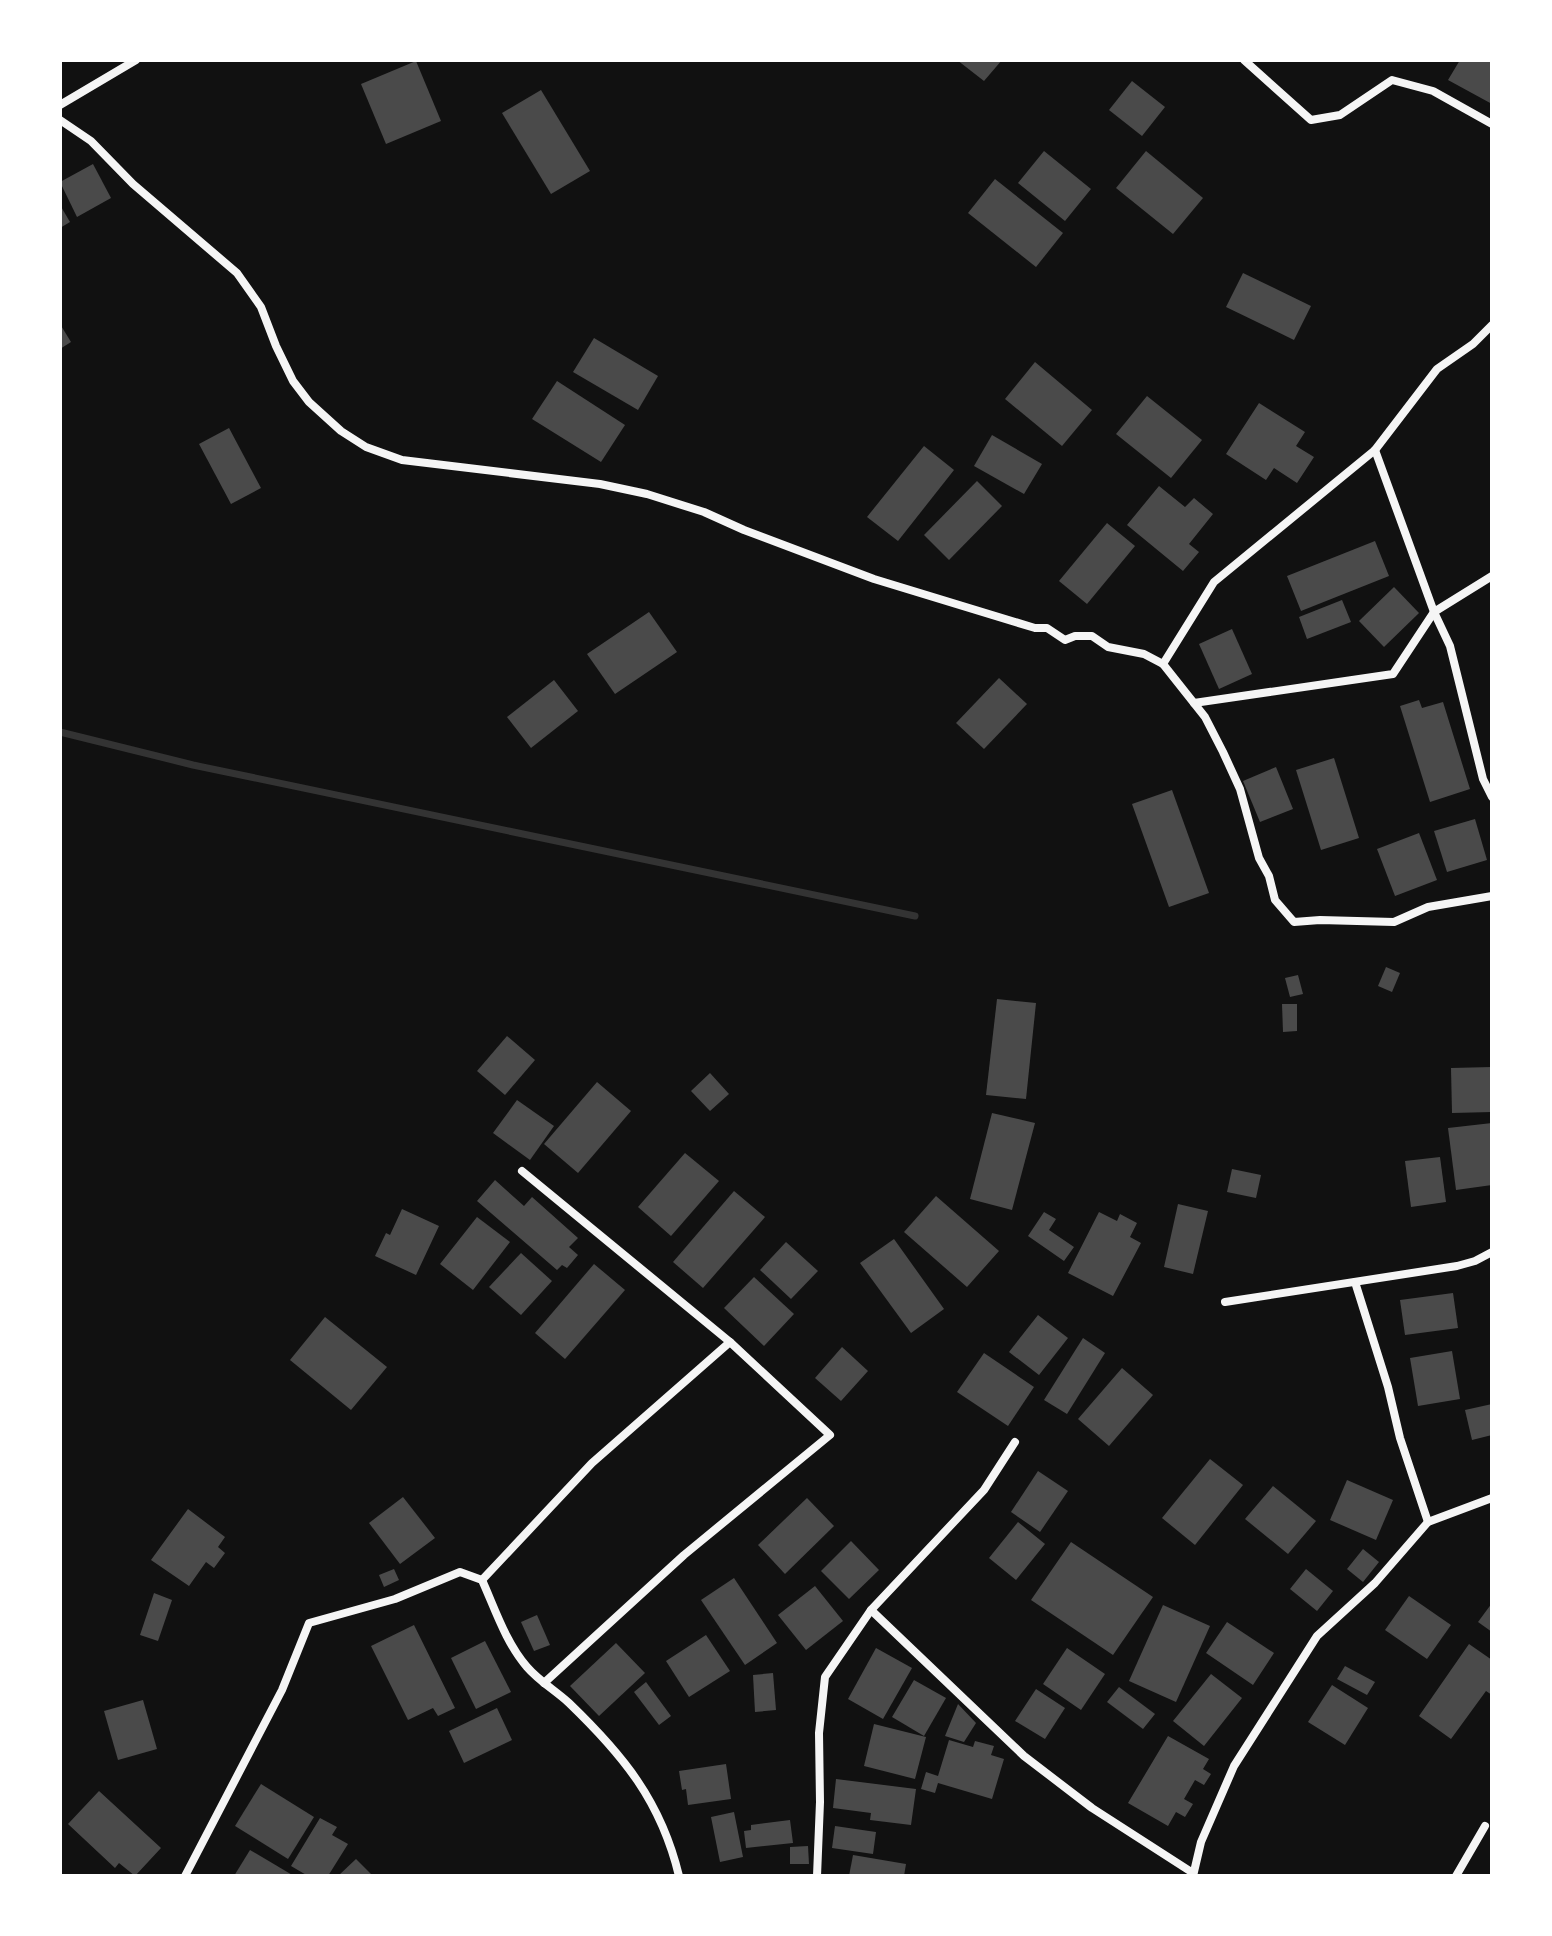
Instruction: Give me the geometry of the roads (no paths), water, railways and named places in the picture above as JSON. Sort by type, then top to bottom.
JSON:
[{"type":"street","points":[[60,105],[136,60]]},
{"type":"street","points":[[1244,60],[1311,120],[1340,115],[1392,80],[1433,91],[1492,124]]},
{"type":"street","points":[[60,120],[91,141],[133,184],[237,273],[261,307],[293,381],[309,402],[341,431],[366,447],[402,460],[600,484],[647,494],[704,512],[874,579],[1035,628],[1047,628],[1065,640],[1075,636],[1092,636],[1108,647],[1144,654],[1163,664],[1205,717],[1240,789],[1259,858],[1269,876],[1275,900],[1294,922],[1394,922],[1428,907],[1492,896]]},
{"type":"street","points":[[1163,664],[1214,582],[1375,450],[1437,369],[1473,344],[1492,325]]},
{"type":"street","points":[[1375,450],[1434,612],[1450,646],[1483,779],[1492,797]]},
{"type":"street","points":[[1194,703],[1393,674],[1434,612],[1492,576]]},
{"type":"street","points":[[522,1171],[730,1342],[830,1435],[684,1555],[544,1683]]},
{"type":"street","points":[[1225,1302],[1457,1266],[1492,1252]]},
{"type":"street","points":[[1355,1282],[1428,1522]]},
{"type":"street","points":[[482,1580],[592,1463],[730,1342]]},
{"type":"street","points":[[817,1876],[819,1733],[825,1677],[871,1610],[984,1490],[1015,1442]]},
{"type":"street","points":[[871,1610],[1024,1756],[1092,1808],[1193,1874],[1201,1842],[1234,1766],[1317,1636],[1375,1583],[1428,1522],[1492,1498]]},
{"type":"street","points":[[185,1876],[282,1690],[309,1623],[395,1599],[460,1572],[482,1580],[509,1640],[527,1667],[601,1734],[624,1760],[647,1793],[664,1827],[679,1876]]},
{"type":"street","points":[[1456,1876],[1485,1826]]},
{"type":"waterway","points":[[60,732],[193,765],[915,916]]}]
